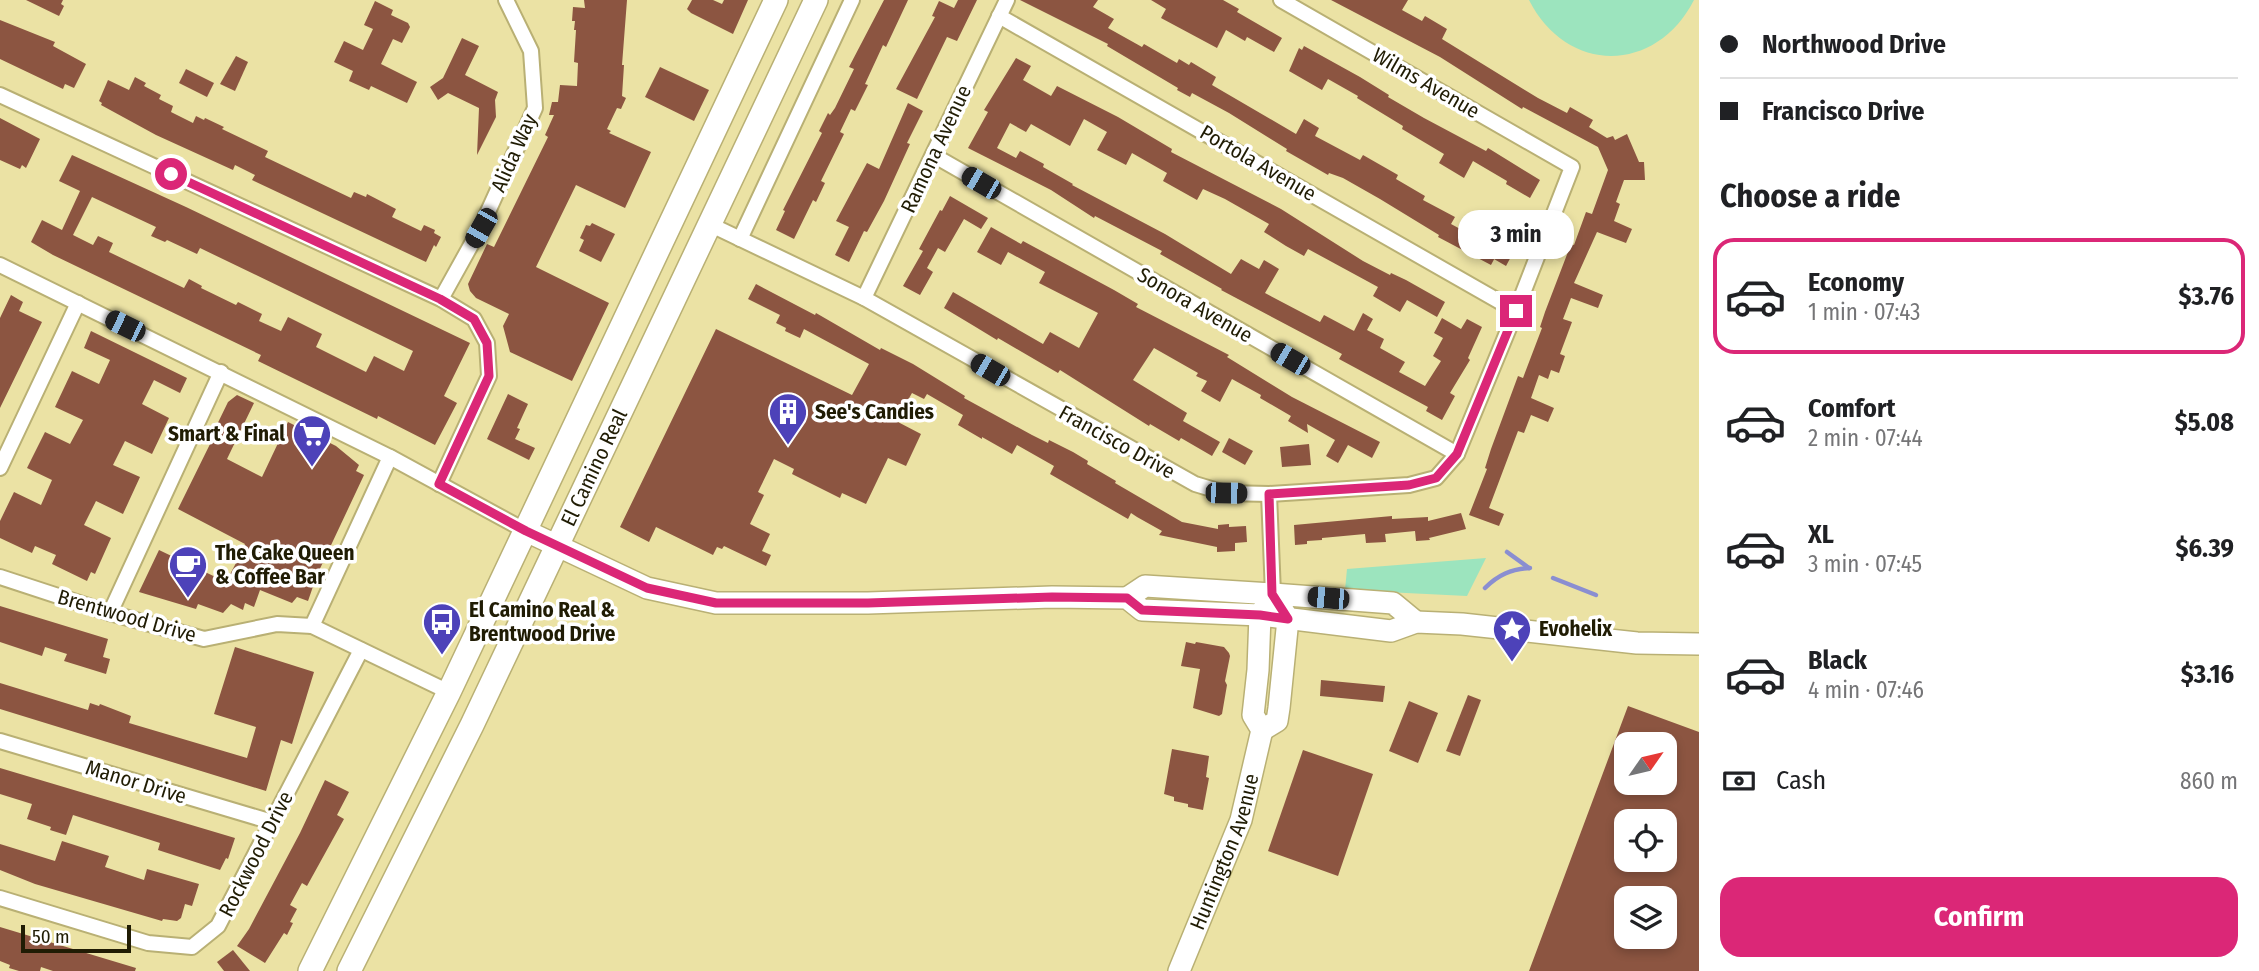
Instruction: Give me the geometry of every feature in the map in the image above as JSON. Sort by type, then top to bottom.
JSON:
[{"type":"main road","name":"El Camino Real","points":[[310,971],[449,692],[776,0]]},
{"type":"main road","name":"El Camino Real","points":[[349,971],[472,725],[816,0]]},
{"type":"main road","points":[[526,531],[647,588],[716,603],[1127,598],[1145,586],[1393,603],[1416,622]]},
{"type":"main road","points":[[1272,594],[1288,619]]},
{"type":"main road","name":"Huntington Avenue","points":[[1179,971],[1241,820],[1262,730],[1253,715],[1260,615],[1272,594]]},
{"type":"main road","points":[[1127,598],[1142,610],[1260,615],[1391,631],[1416,622],[1462,624],[1637,642],[1699,645]]},
{"type":"main road","name":"Huntington Avenue","points":[[1262,730],[1277,721],[1288,619]]},
{"type":"street","name":"Alida Way","points":[[440,299],[481,228],[535,108],[531,51],[506,0]]},
{"type":"street","points":[[740,239],[852,0]]},
{"type":"street","name":"Ramona Avenue","points":[[864,298],[1007,0]]},
{"type":"street","name":"Wilms Avenue","points":[[1281,0],[1572,167]]},
{"type":"street","name":"Portola Avenue","points":[[999,16],[1516,311]]},
{"type":"street","points":[[0,94],[440,299],[474,319],[487,343],[489,376],[439,484]]},
{"type":"street","name":"Sonora Avenue","points":[[933,155],[1457,454]]},
{"type":"street","name":"Francisco Drive","points":[[709,224],[864,298],[1195,484],[1226,493],[1269,494],[1409,485],[1436,478],[1457,454],[1572,167]]},
{"type":"street","points":[[0,265],[390,457],[526,531]]},
{"type":"street","points":[[0,468],[78,303]]},
{"type":"street","points":[[110,613],[220,372]]},
{"type":"street","points":[[312,626],[390,457]]},
{"type":"street","points":[[1269,494],[1272,594]]},
{"type":"street","name":"Brentwood Drive","points":[[0,577],[110,613],[204,639],[277,624],[312,626],[449,692]]},
{"type":"street","name":"Rockwood Drive","points":[[0,898],[148,943],[192,947],[218,926],[361,650]]},
{"type":"street","name":"Manor Drive","points":[[0,741],[272,822]]},
{"type":"green space","points":[[1529,0],[1694,0],[1678,24],[1658,42],[1635,52],[1611,56],[1588,52],[1565,42],[1545,25]]},
{"type":"green space","points":[[1486,558],[1467,596],[1345,590],[1347,569]]},
{"type":"building","points":[[26,0],[63,0],[61,4],[64,6],[59,16]]},
{"type":"building","points":[[584,0],[627,0],[622,65],[622,96],[626,98],[621,109],[617,108],[607,129],[611,131],[609,133],[651,152],[625,208],[576,185],[536,267],[609,303],[572,381],[510,352],[503,326],[509,314],[476,298],[468,284],[487,244],[494,247],[548,137],[545,135],[554,115],[549,115],[552,102],[558,102],[560,85],[577,86],[578,63],[574,62],[576,30],[575,21],[572,21],[573,7],[585,8]]},
{"type":"building","points":[[692,0],[713,0],[722,4],[724,0],[748,0],[733,34],[691,13],[687,9]]},
{"type":"building","points":[[884,0],[908,0],[886,47],[883,45],[855,111],[851,109],[840,132],[844,134],[821,181],[825,183],[816,202],[813,200],[794,239],[776,230],[785,211],[783,210],[822,133],[819,131],[828,113],[830,115],[835,108],[854,69],[849,67]]},
{"type":"building","points":[[958,0],[977,0],[957,41],[947,37],[917,99],[896,89],[935,17],[932,16],[939,1],[954,8]]},
{"type":"building","points":[[1020,0],[1098,0],[1093,7],[1114,19],[1108,28],[1177,63],[1179,59],[1189,65],[1191,62],[1216,77],[1212,85],[1296,134],[1304,119],[1319,128],[1315,136],[1360,160],[1363,155],[1398,175],[1396,179],[1425,196],[1423,200],[1455,217],[1451,224],[1499,250],[1491,265],[1438,237],[1439,235],[1343,178],[1329,173],[1328,175],[1286,151],[1287,149],[1229,113],[1192,93],[1190,97],[1177,90],[1178,88],[1107,46],[1108,44]]},
{"type":"building","points":[[1151,0],[1223,0],[1239,9],[1237,12],[1282,38],[1274,52],[1247,37],[1245,41],[1226,30],[1217,48],[1161,18],[1166,9]]},
{"type":"building","points":[[1331,0],[1408,0],[1402,10],[1422,21],[1425,16],[1447,29],[1442,39],[1538,98],[1567,113],[1570,107],[1593,120],[1589,127],[1607,138],[1613,136],[1615,140],[1627,134],[1639,162],[1644,162],[1645,180],[1624,180],[1616,202],[1620,204],[1614,221],[1632,229],[1626,243],[1597,232],[1574,283],[1603,295],[1598,308],[1571,298],[1563,319],[1572,322],[1560,354],[1565,356],[1559,373],[1551,370],[1548,379],[1539,375],[1531,398],[1554,408],[1548,422],[1531,415],[1524,433],[1518,431],[1489,508],[1504,514],[1499,526],[1469,515],[1518,376],[1523,378],[1571,244],[1574,245],[1586,212],[1592,214],[1608,170],[1598,147],[1523,107],[1522,109],[1440,57]]},
{"type":"building","points":[[375,1],[393,10],[391,15],[408,23],[410,27],[402,43],[393,39],[381,64],[417,82],[407,103],[371,86],[369,90],[349,81],[353,71],[334,62],[344,41],[363,50],[373,29],[364,25]]},
{"type":"building","points":[[0,20],[55,42],[53,46],[86,64],[74,88],[65,84],[63,89],[0,59]]},
{"type":"building","points":[[462,38],[479,46],[465,75],[498,92],[495,100],[496,117],[477,155],[479,108],[448,93],[438,100],[430,87],[443,78]]},
{"type":"building","points":[[1304,46],[1360,77],[1424,118],[1486,151],[1488,148],[1540,180],[1530,198],[1473,161],[1464,178],[1439,163],[1444,154],[1402,129],[1403,126],[1357,98],[1358,96],[1328,79],[1322,90],[1289,71],[1299,48],[1302,50]]},
{"type":"building","points":[[236,56],[248,62],[235,91],[220,84]]},
{"type":"building","points":[[1016,58],[1031,66],[1023,80],[1051,96],[1057,86],[1118,117],[1172,149],[1171,152],[1281,209],[1363,261],[1406,280],[1445,302],[1437,317],[1407,300],[1400,312],[1373,296],[1378,287],[1308,249],[1304,256],[1286,246],[1264,232],[1269,224],[1225,199],[1203,189],[1197,200],[1163,181],[1167,173],[1132,153],[1126,165],[1097,150],[1107,132],[1084,119],[1070,146],[1031,124],[1026,132],[1010,123],[997,148],[1016,158],[1020,151],[1044,164],[1043,167],[1072,185],[1165,234],[1231,274],[1241,259],[1259,269],[1264,260],[1279,269],[1265,293],[1320,322],[1324,315],[1354,331],[1363,313],[1373,319],[1367,330],[1384,339],[1380,348],[1405,362],[1399,372],[1425,386],[1441,361],[1433,356],[1443,338],[1434,333],[1442,318],[1461,329],[1467,319],[1482,327],[1468,358],[1470,360],[1450,393],[1455,396],[1442,420],[1426,411],[1428,407],[1339,359],[1342,354],[1221,290],[1160,254],[1162,251],[1095,216],[1094,218],[1051,190],[968,148],[988,112],[984,110]]},
{"type":"building","points":[[660,67],[709,90],[694,121],[645,97]]},
{"type":"building","points":[[186,69],[214,83],[207,97],[179,83]]},
{"type":"building","points":[[135,77],[146,83],[144,86],[161,95],[159,99],[173,106],[171,112],[193,123],[196,116],[204,120],[205,118],[268,151],[265,157],[351,198],[354,192],[366,197],[367,194],[396,209],[392,217],[421,231],[424,225],[435,230],[434,233],[441,237],[436,247],[434,245],[426,262],[252,180],[255,175],[235,165],[233,170],[156,135],[101,105],[99,101],[108,80],[129,90]]},
{"type":"building","points":[[908,103],[923,111],[884,201],[867,232],[864,231],[849,262],[835,255],[849,227],[836,221],[867,163],[879,169]]},
{"type":"building","points":[[0,118],[40,139],[26,168],[22,165],[20,169],[0,160]]},
{"type":"building","points":[[72,155],[470,343],[444,396],[457,403],[435,445],[258,361],[261,355],[31,242],[42,220],[62,230],[80,191],[59,181]],"holes":[[[92,197],[156,227],[151,236],[165,242],[167,240],[197,254],[200,248],[413,351],[404,371],[374,356],[366,372],[316,347],[322,334],[288,317],[281,331],[259,321],[262,314],[238,302],[236,305],[189,279],[184,288],[109,252],[113,243],[98,236],[93,245],[73,235]]]},
{"type":"building","points":[[950,196],[988,218],[981,229],[964,219],[945,252],[938,248],[927,268],[933,272],[920,295],[903,286],[923,251],[919,249]]},
{"type":"building","points":[[592,223],[615,234],[601,262],[579,251],[584,240],[580,238],[586,225],[590,226]]},
{"type":"building","points":[[991,227],[1021,244],[1023,241],[1114,290],[1138,304],[1136,307],[1229,355],[1227,357],[1292,397],[1380,442],[1372,458],[1348,445],[1338,463],[1326,456],[1335,440],[1307,424],[1308,433],[1288,421],[1291,416],[1232,379],[1220,402],[1201,391],[1207,381],[1196,376],[1198,373],[1154,348],[1133,380],[1187,413],[1183,421],[1220,442],[1212,456],[1181,438],[1179,441],[1150,424],[1149,426],[1060,370],[1058,373],[944,308],[953,292],[1043,344],[1050,332],[1079,348],[1098,313],[1039,283],[1045,272],[1008,252],[1001,265],[977,252]]},
{"type":"building","points":[[1501,247],[1513,253],[1506,266],[1494,259]]},
{"type":"building","name":"See's Candies","points":[[756,284],[815,315],[816,313],[880,350],[881,348],[913,364],[965,396],[964,398],[1032,435],[1073,452],[1088,461],[1087,464],[1116,481],[1115,483],[1182,522],[1218,529],[1218,525],[1246,526],[1247,542],[1235,543],[1235,551],[1217,552],[1217,547],[1159,535],[1162,531],[1131,513],[1128,519],[1050,474],[1054,466],[1017,445],[1012,454],[982,439],[958,425],[963,415],[927,394],[924,399],[912,393],[896,421],[921,434],[906,466],[888,458],[866,504],[842,493],[840,498],[792,474],[794,469],[774,459],[758,492],[764,495],[750,524],[770,534],[762,551],[771,555],[766,566],[724,546],[722,549],[717,547],[713,555],[656,527],[649,542],[620,527],[716,329],[852,395],[869,364],[804,329],[800,338],[785,331],[786,328],[776,323],[780,315],[748,299]]},
{"type":"building","points":[[11,295],[23,302],[19,311],[42,322],[0,408],[0,318]]},
{"type":"building","points":[[91,331],[187,378],[180,393],[154,380],[142,404],[169,418],[152,454],[125,441],[113,465],[140,477],[123,514],[96,501],[84,525],[111,538],[95,574],[91,572],[87,581],[52,564],[56,555],[35,546],[32,553],[0,538],[0,521],[14,492],[41,505],[52,480],[27,468],[45,432],[70,444],[83,420],[55,407],[72,371],[99,384],[110,360],[84,348]]},
{"type":"building","points":[[508,394],[528,404],[515,439],[535,448],[529,460],[487,439]]},
{"type":"building","points":[[237,395],[254,403],[227,459],[262,477],[288,422],[336,446],[359,465],[356,471],[364,475],[317,575],[308,601],[297,597],[292,603],[260,590],[254,607],[245,603],[243,610],[231,604],[223,613],[198,604],[196,609],[139,592],[159,550],[226,582],[236,563],[245,544],[178,509],[228,402]]},
{"type":"building","points":[[1229,438],[1253,451],[1245,465],[1222,452]]},
{"type":"building","points":[[1309,444],[1311,465],[1282,467],[1280,447]]},
{"type":"building","points":[[1461,513],[1466,529],[1429,538],[1430,540],[1416,541],[1415,531],[1385,534],[1386,542],[1366,543],[1365,534],[1322,538],[1295,545],[1294,525],[1392,516],[1392,519],[1428,517],[1428,521]]},
{"type":"building","points":[[0,606],[108,639],[103,657],[110,659],[106,674],[64,661],[67,654],[45,647],[42,656],[0,642]]},
{"type":"building","points":[[1186,642],[1224,647],[1229,653],[1225,681],[1227,685],[1222,714],[1219,716],[1193,708],[1200,669],[1181,666]]},
{"type":"building","points":[[235,647],[314,672],[292,744],[281,740],[266,791],[0,709],[0,683],[88,710],[90,703],[100,704],[131,716],[129,723],[247,758],[256,727],[214,714]]},
{"type":"building","points":[[1321,680],[1385,686],[1383,702],[1320,696]]},
{"type":"building","points":[[1468,695],[1481,700],[1460,756],[1446,751]]},
{"type":"building","points":[[1409,701],[1438,713],[1418,763],[1389,751]]},
{"type":"building","points":[[1628,706],[1699,732],[1699,971],[1529,971],[1614,743],[1614,795],[1677,795],[1677,732],[1618,732]]},
{"type":"building","points":[[1172,749],[1209,756],[1206,777],[1209,778],[1203,810],[1188,807],[1188,804],[1174,801],[1174,797],[1164,794]]},
{"type":"building","points":[[1303,750],[1373,774],[1338,876],[1268,851]]},
{"type":"building","points":[[0,768],[235,838],[228,859],[226,858],[220,870],[158,850],[160,843],[73,815],[66,835],[50,830],[51,827],[27,819],[32,804],[0,794]]},
{"type":"building","points":[[325,780],[349,792],[337,815],[344,819],[307,886],[302,883],[290,905],[297,909],[290,922],[293,923],[265,963],[237,946],[249,929],[300,833]]},
{"type":"building","points":[[62,841],[109,856],[105,867],[144,880],[147,869],[199,884],[192,906],[185,904],[181,918],[177,921],[162,921],[35,884],[0,870],[0,844],[55,861]]},
{"type":"building","points":[[0,927],[136,968],[135,971],[53,971],[41,967],[40,971],[19,971],[9,968],[10,965],[0,961]]},
{"type":"building","points":[[233,950],[250,971],[224,971],[217,962]]},
{"type":"waterway","points":[[1507,552],[1529,568]]},
{"type":"waterway","points":[[1485,588],[1505,574],[1530,568]]},
{"type":"waterway","points":[[1553,578],[1596,595]]},
{"type":"place","name":"See's Candies","points":[[788,446]]},
{"type":"place","name":"Smart & Final","points":[[312,468]]},
{"type":"place","name":"The Cake Queen & Coffee Bar","points":[[188,599]]},
{"type":"place","name":"El Camino Real & Brentwood Drive","points":[[442,656]]},
{"type":"place","name":"Evohelix","points":[[1512,663]]},
{"type":"route","points":[[171,174],[440,299],[474,319],[487,343],[489,376],[439,484],[526,531],[647,588],[716,603],[1127,598],[1142,610],[1260,615],[1288,619],[1272,594],[1269,494],[1409,485],[1436,478],[1457,454],[1516,311]]}]
